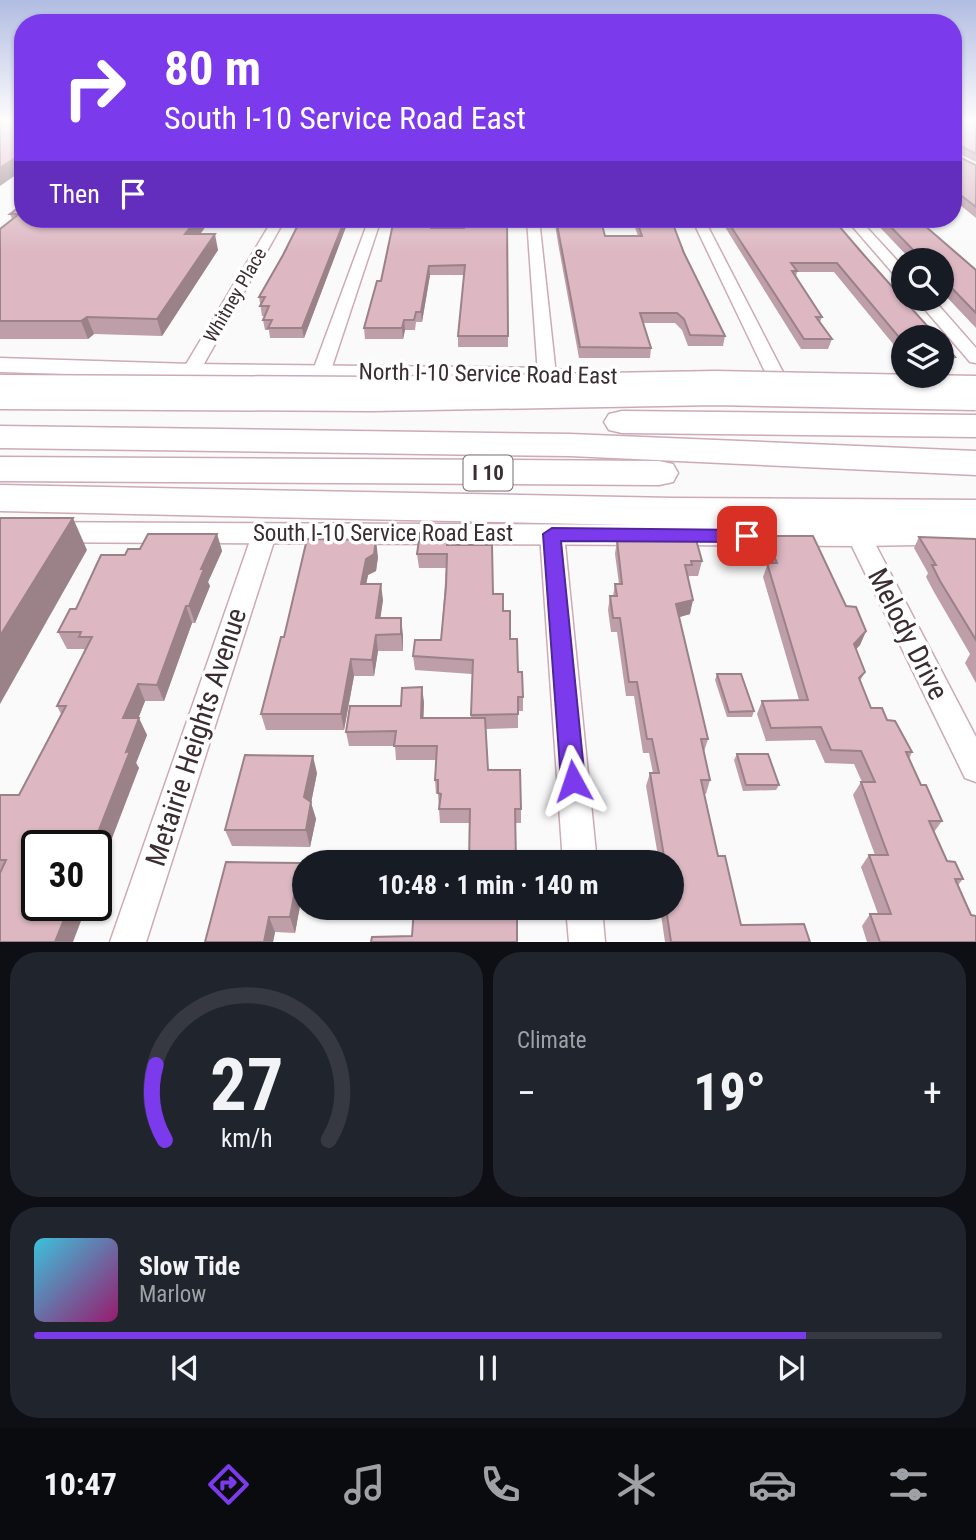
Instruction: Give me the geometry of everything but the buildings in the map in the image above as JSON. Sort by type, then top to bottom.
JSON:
[{"type":"highway","points":[[0,378],[399,381],[572,388],[839,408],[934,426]]},
{"type":"highway","points":[[0,392],[372,394],[716,388],[976,393]]},
{"type":"highway","name":"I 10","points":[[0,416],[340,423],[567,421],[976,426]]},
{"type":"highway","points":[[0,437],[570,445],[976,463]]},
{"type":"highway","name":"I 10","points":[[0,469],[976,473]]},
{"type":"highway","points":[[362,504],[880,492],[976,486]]},
{"type":"highway","points":[[0,498],[157,503],[976,514]]},
{"type":"street","name":"Whitney Place","points":[[191,371],[274,228]]},
{"type":"street","points":[[321,373],[372,228]]},
{"type":"street","points":[[534,228],[547,374]]},
{"type":"street","points":[[702,228],[777,378]]},
{"type":"street","points":[[860,228],[891,263]]},
{"type":"street","points":[[935,311],[976,358]]},
{"type":"street","name":"North I-10 Service Road East","points":[[0,365],[191,371],[976,381]]},
{"type":"street","name":"South I-10 Service Road East","points":[[0,532],[859,536],[976,534]]},
{"type":"street","name":"Metairie Heights Avenue","points":[[128,942],[265,532]]},
{"type":"street","points":[[552,534],[579,850]]},
{"type":"street","name":"Melody Drive","points":[[859,536],[976,768]]},
{"type":"street","points":[[585,920],[587,942]]},
{"type":"route","points":[[573,781],[552,534],[747,536]]}]
